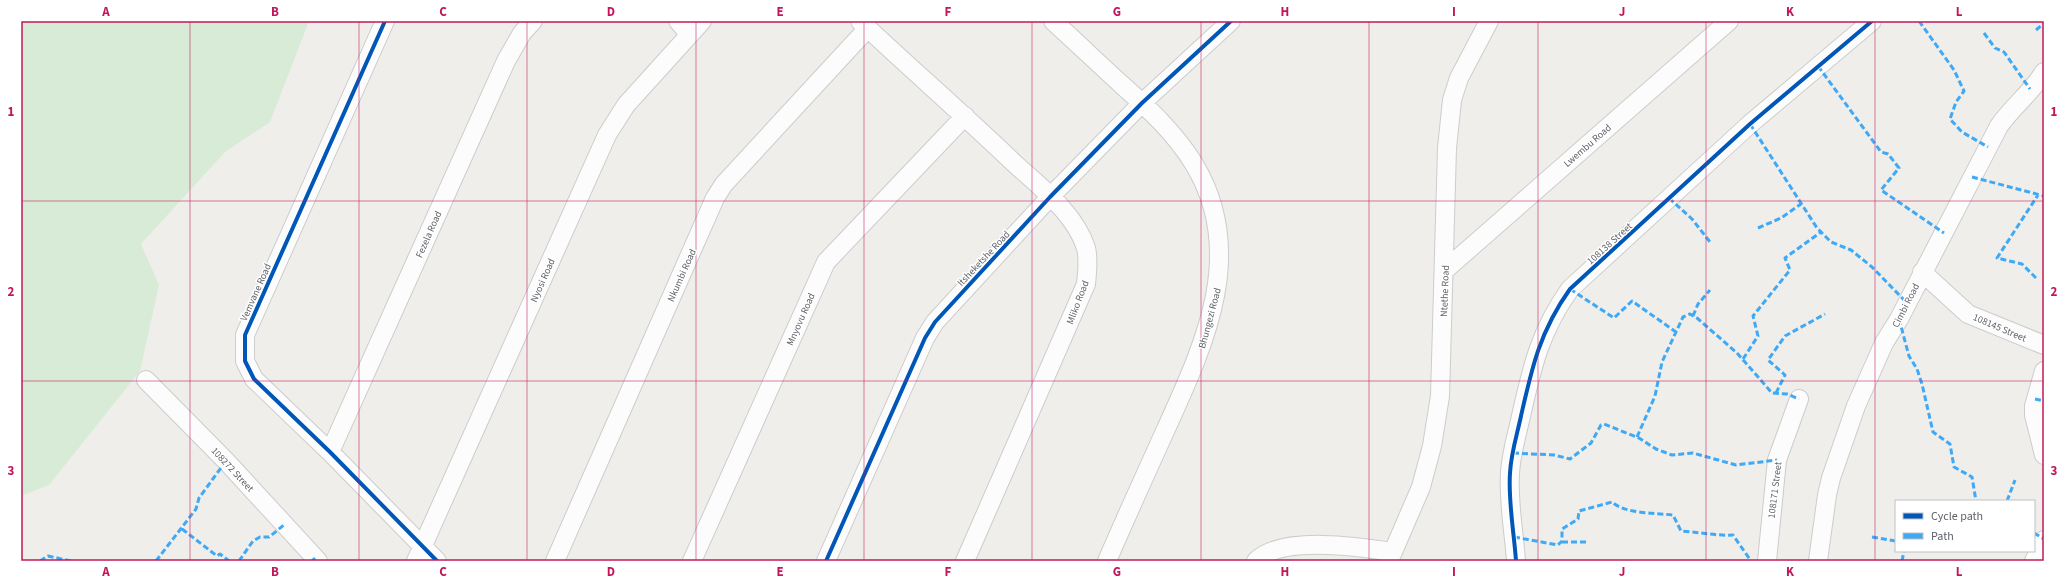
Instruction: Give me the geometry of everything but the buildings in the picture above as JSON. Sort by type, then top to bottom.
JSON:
[{"type":"street","name":"Vemvane Road","points":[[386,21],[245,335],[245,360],[254,379],[330,452],[420,554],[437,561]]},
{"type":"street","name":"Fezela Road","points":[[330,452],[506,61],[522,33],[534,21]]},
{"type":"street","name":"Nyosi Road","points":[[420,554],[607,135],[626,105],[683,28],[702,21]]},
{"type":"street","name":"Bhungezi Road","points":[[1053,21],[1142,103],[1165,126],[1183,149],[1200,174],[1208,193],[1215,221],[1220,263],[1219,278],[1209,323],[1200,350],[1107,561]]},
{"type":"street","name":"Itsheketshe Road","points":[[826,561],[927,334],[942,313],[1050,196],[1142,103],[1231,21]]},
{"type":"street","name":"Ntethe Road","points":[[1391,557],[1421,487],[1432,446],[1440,396],[1445,270],[1447,148],[1452,100],[1462,73],[1489,21]]},
{"type":"street","name":"Lwembu Road","points":[[1445,270],[1728,21]]},
{"type":"street","name":"108138 Street","points":[[1516,561],[1510,473],[1513,453],[1534,357],[1550,320],[1559,304],[1570,289],[1750,124],[1872,21]]},
{"type":"street","name":"Mliko Road","points":[[864,24],[1050,196],[1066,214],[1086,249],[1088,267],[1086,284],[965,561]]},
{"type":"street","name":"Nkumbi Road","points":[[555,561],[715,198],[724,184],[864,24]]},
{"type":"street","name":"Cimbi Road","points":[[1818,561],[1828,486],[1856,406],[1884,344],[1899,319],[1922,272],[1999,126],[2007,114],[2036,83],[2044,72]]},
{"type":"street","name":"Mnyovu Road","points":[[692,561],[826,262],[965,116]]},
{"type":"street","name":"108145 Street","points":[[1922,272],[1968,314],[2044,345]]},
{"type":"street","points":[[2044,371],[2034,406],[2034,415],[2044,455]]},
{"type":"street","name":"108272 Street","points":[[146,380],[226,461],[318,561]]},
{"type":"street","name":"108171 Street","points":[[1767,561],[1777,460],[1799,399]]},
{"type":"street","points":[[2034,561],[2044,540]]},
{"type":"street","points":[[1256,561],[1274,550],[1310,545],[1362,547],[1391,557]]},
{"type":"green space","points":[[21,21],[309,21],[270,122],[225,152],[141,244],[159,285],[140,371],[49,485],[21,496]]},
{"type":"marked path","points":[[1919,21],[1954,70],[1964,91],[1956,102],[1950,119],[1962,132],[1988,147]]},
{"type":"marked path","points":[[2036,30],[2044,23]]},
{"type":"marked path","points":[[1984,33],[1995,48],[2004,52],[2030,89]]},
{"type":"marked path","points":[[1818,66],[1881,152],[1888,154],[1899,168],[1881,190],[1944,233]]},
{"type":"marked path","points":[[1750,124],[1817,228],[1831,242],[1851,250],[1872,267],[1907,303]]},
{"type":"marked path","points":[[1972,177],[2044,196]]},
{"type":"marked path","points":[[2036,278],[2022,264],[1997,258],[2038,195]]},
{"type":"marked path","points":[[1669,198],[1692,219],[1710,242]]},
{"type":"marked path","points":[[1758,228],[1781,218],[1801,204]]},
{"type":"marked path","points":[[1743,359],[1758,336],[1753,316],[1790,270],[1785,258],[1821,232]]},
{"type":"marked path","points":[[1570,289],[1614,318],[1632,301],[1676,332]]},
{"type":"marked path","points":[[1693,316],[1698,304],[1710,290]]},
{"type":"marked path","points":[[1637,437],[1655,396],[1662,362],[1683,317],[1690,314],[1697,318],[1737,353],[1772,393],[1787,394],[1799,399]]},
{"type":"marked path","points":[[1776,393],[1785,375],[1768,360],[1785,336],[1825,314]]},
{"type":"marked path","points":[[1899,319],[1909,356],[1917,369],[1922,384],[1933,432],[1950,444],[1954,467],[1972,477],[1976,500]]},
{"type":"marked path","points":[[2035,399],[2044,401]]},
{"type":"marked path","points":[[1513,453],[1554,455],[1570,459],[1591,443],[1601,425],[1604,424],[1639,438],[1656,449],[1672,455],[1693,453],[1736,465],[1777,460]]},
{"type":"marked path","points":[[156,561],[196,509],[199,498],[226,461]]},
{"type":"marked path","points":[[2007,500],[2015,480]]},
{"type":"marked path","points":[[1514,537],[1558,545],[1562,541],[1562,529],[1578,519],[1579,511],[1612,502],[1618,506],[1633,511],[1673,515],[1681,531],[1733,535],[1751,561]]},
{"type":"marked path","points":[[239,561],[253,541],[260,537],[269,537],[284,525]]},
{"type":"marked path","points":[[182,529],[217,556],[220,554],[229,561]]},
{"type":"marked path","points":[[2035,534],[2044,539]]},
{"type":"marked path","points":[[1872,537],[1895,541]]},
{"type":"marked path","points":[[1562,542],[1586,542]]},
{"type":"marked path","points":[[1902,561],[1904,552]]},
{"type":"marked path","points":[[40,561],[48,556],[71,561]]},
{"type":"marked path","points":[[312,561],[315,558]]},
{"type":"cycle path","points":[[385,21],[245,335],[245,361],[254,379],[330,452],[437,561]]},
{"type":"cycle path","points":[[826,561],[925,338],[935,322],[1050,197],[1142,103],[1231,21]]},
{"type":"cycle path","points":[[1516,561],[1510,494],[1510,473],[1514,444],[1538,350],[1551,320],[1570,289],[1750,124],[1872,21]]}]
